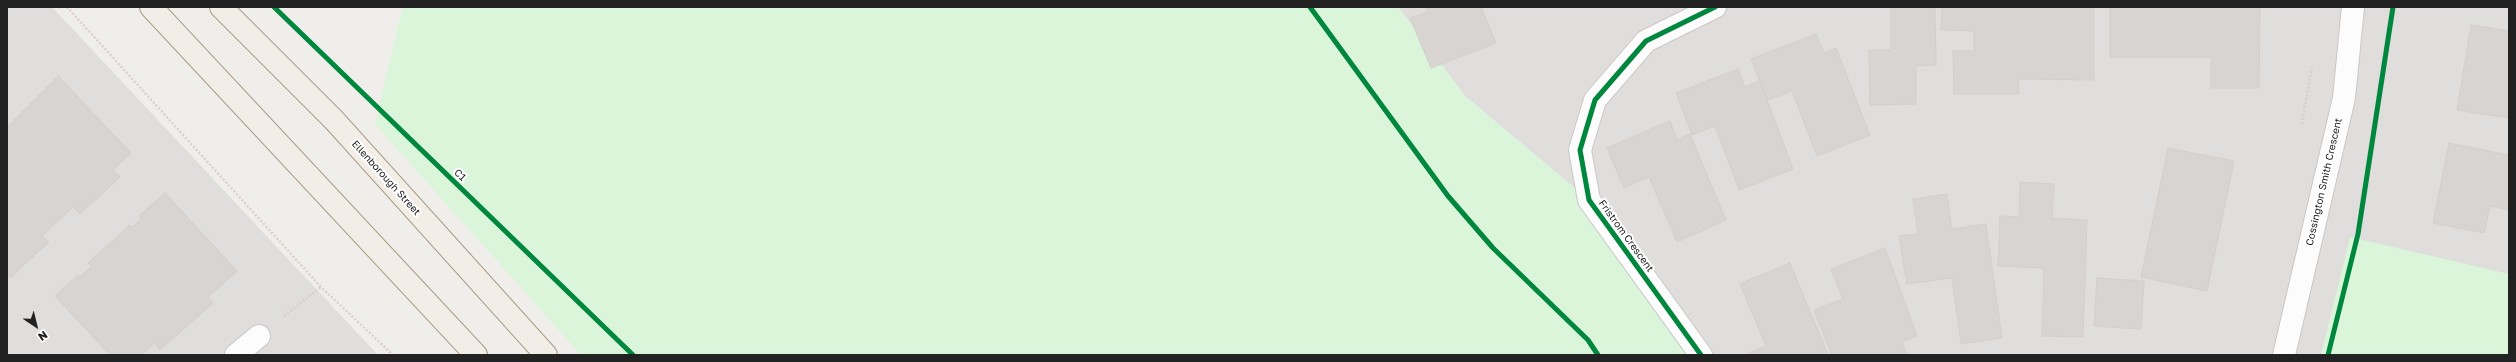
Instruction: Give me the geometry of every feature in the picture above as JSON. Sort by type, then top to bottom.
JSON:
[{"type":"main road","points":[[151,7],[476,355]]},
{"type":"main road","name":"Ellenborough Street","points":[[220,7],[334,120],[546,355]]},
{"type":"street","name":"Fristrom Crescent","points":[[1701,355],[1590,200],[1580,150],[1595,100],[1646,41],[1715,7]]},
{"type":"street","name":"Cossington Smith Crescent","points":[[2284,355],[2344,98],[2353,7]]},
{"type":"street","points":[[236,355],[259,336]]},
{"type":"path","points":[[67,7],[322,287],[393,355]]},
{"type":"path","points":[[259,336],[322,287]]},
{"type":"shaded area","points":[[7,7],[52,7],[378,355],[7,355]]},
{"type":"shaded area","points":[[1398,7],[2509,7],[2509,355],[1703,355],[1589,200],[1465,96]]},
{"type":"green space","points":[[405,7],[1398,7],[1465,96],[1589,200],[1703,355],[581,355],[375,124],[402,10]]},
{"type":"green space","points":[[2350,237],[2509,274],[2509,355],[2321,355]]},
{"type":"building","points":[[1426,7],[1481,7],[1496,43],[1431,68],[1410,18],[1428,12]]},
{"type":"building","points":[[1891,7],[1935,7],[1936,65],[1916,66],[1916,104],[1870,105],[1869,50],[1891,50]]},
{"type":"building","points":[[1942,7],[2094,7],[2094,80],[2018,79],[2019,94],[1954,94],[1953,51],[1974,51],[1974,31],[1941,30]]},
{"type":"building","points":[[2110,7],[2260,7],[2259,88],[2211,88],[2211,57],[2110,57]]},
{"type":"building","points":[[2471,25],[2509,31],[2509,118],[2457,110]]},
{"type":"building","points":[[1816,34],[1824,53],[1836,48],[1870,135],[1817,156],[1792,91],[1767,100],[1751,59]]},
{"type":"building","points":[[1738,69],[1745,87],[1760,81],[1793,169],[1739,190],[1715,126],[1692,135],[1676,93]]},
{"type":"building","points":[[58,76],[131,153],[113,170],[120,177],[80,214],[73,207],[42,236],[49,242],[10,278],[7,275],[7,127]]},
{"type":"building","points":[[1670,121],[1677,140],[1690,134],[1726,220],[1677,242],[1649,177],[1624,188],[1607,148]]},
{"type":"building","points":[[2449,143],[2509,155],[2509,210],[2490,206],[2484,233],[2433,223]]},
{"type":"building","points":[[2168,148],[2234,161],[2207,291],[2141,277]]},
{"type":"building","points":[[2020,182],[2054,184],[2052,218],[2087,220],[2083,337],[2042,336],[2044,268],[1998,266],[2000,216],[2019,217]]},
{"type":"building","points":[[165,193],[237,271],[208,297],[213,303],[160,350],[154,343],[142,355],[110,355],[55,296],[78,275],[80,277],[92,266],[88,263],[130,225],[132,227],[142,218],[139,216]]},
{"type":"building","points":[[1947,194],[1952,229],[1986,224],[2002,338],[1961,344],[1952,278],[1907,284],[1899,236],[1918,234],[1913,199]]},
{"type":"building","points":[[1885,248],[1917,336],[1902,342],[1907,355],[1832,355],[1814,310],[1843,299],[1831,269]]},
{"type":"building","points":[[1790,263],[1828,355],[1745,355],[1766,346],[1740,284]]},
{"type":"building","points":[[2097,278],[2144,281],[2141,329],[2094,326]]},
{"type":"cycle path","name":"C1","points":[[274,7],[633,355]]},
{"type":"cycle path","points":[[1310,7],[1448,196],[1493,248],[1588,340],[1598,355]]},
{"type":"cycle path","points":[[1701,355],[1589,200],[1580,150],[1595,100],[1646,41],[1715,7]]},
{"type":"cycle path","points":[[2328,355],[2358,234],[2393,7]]}]
